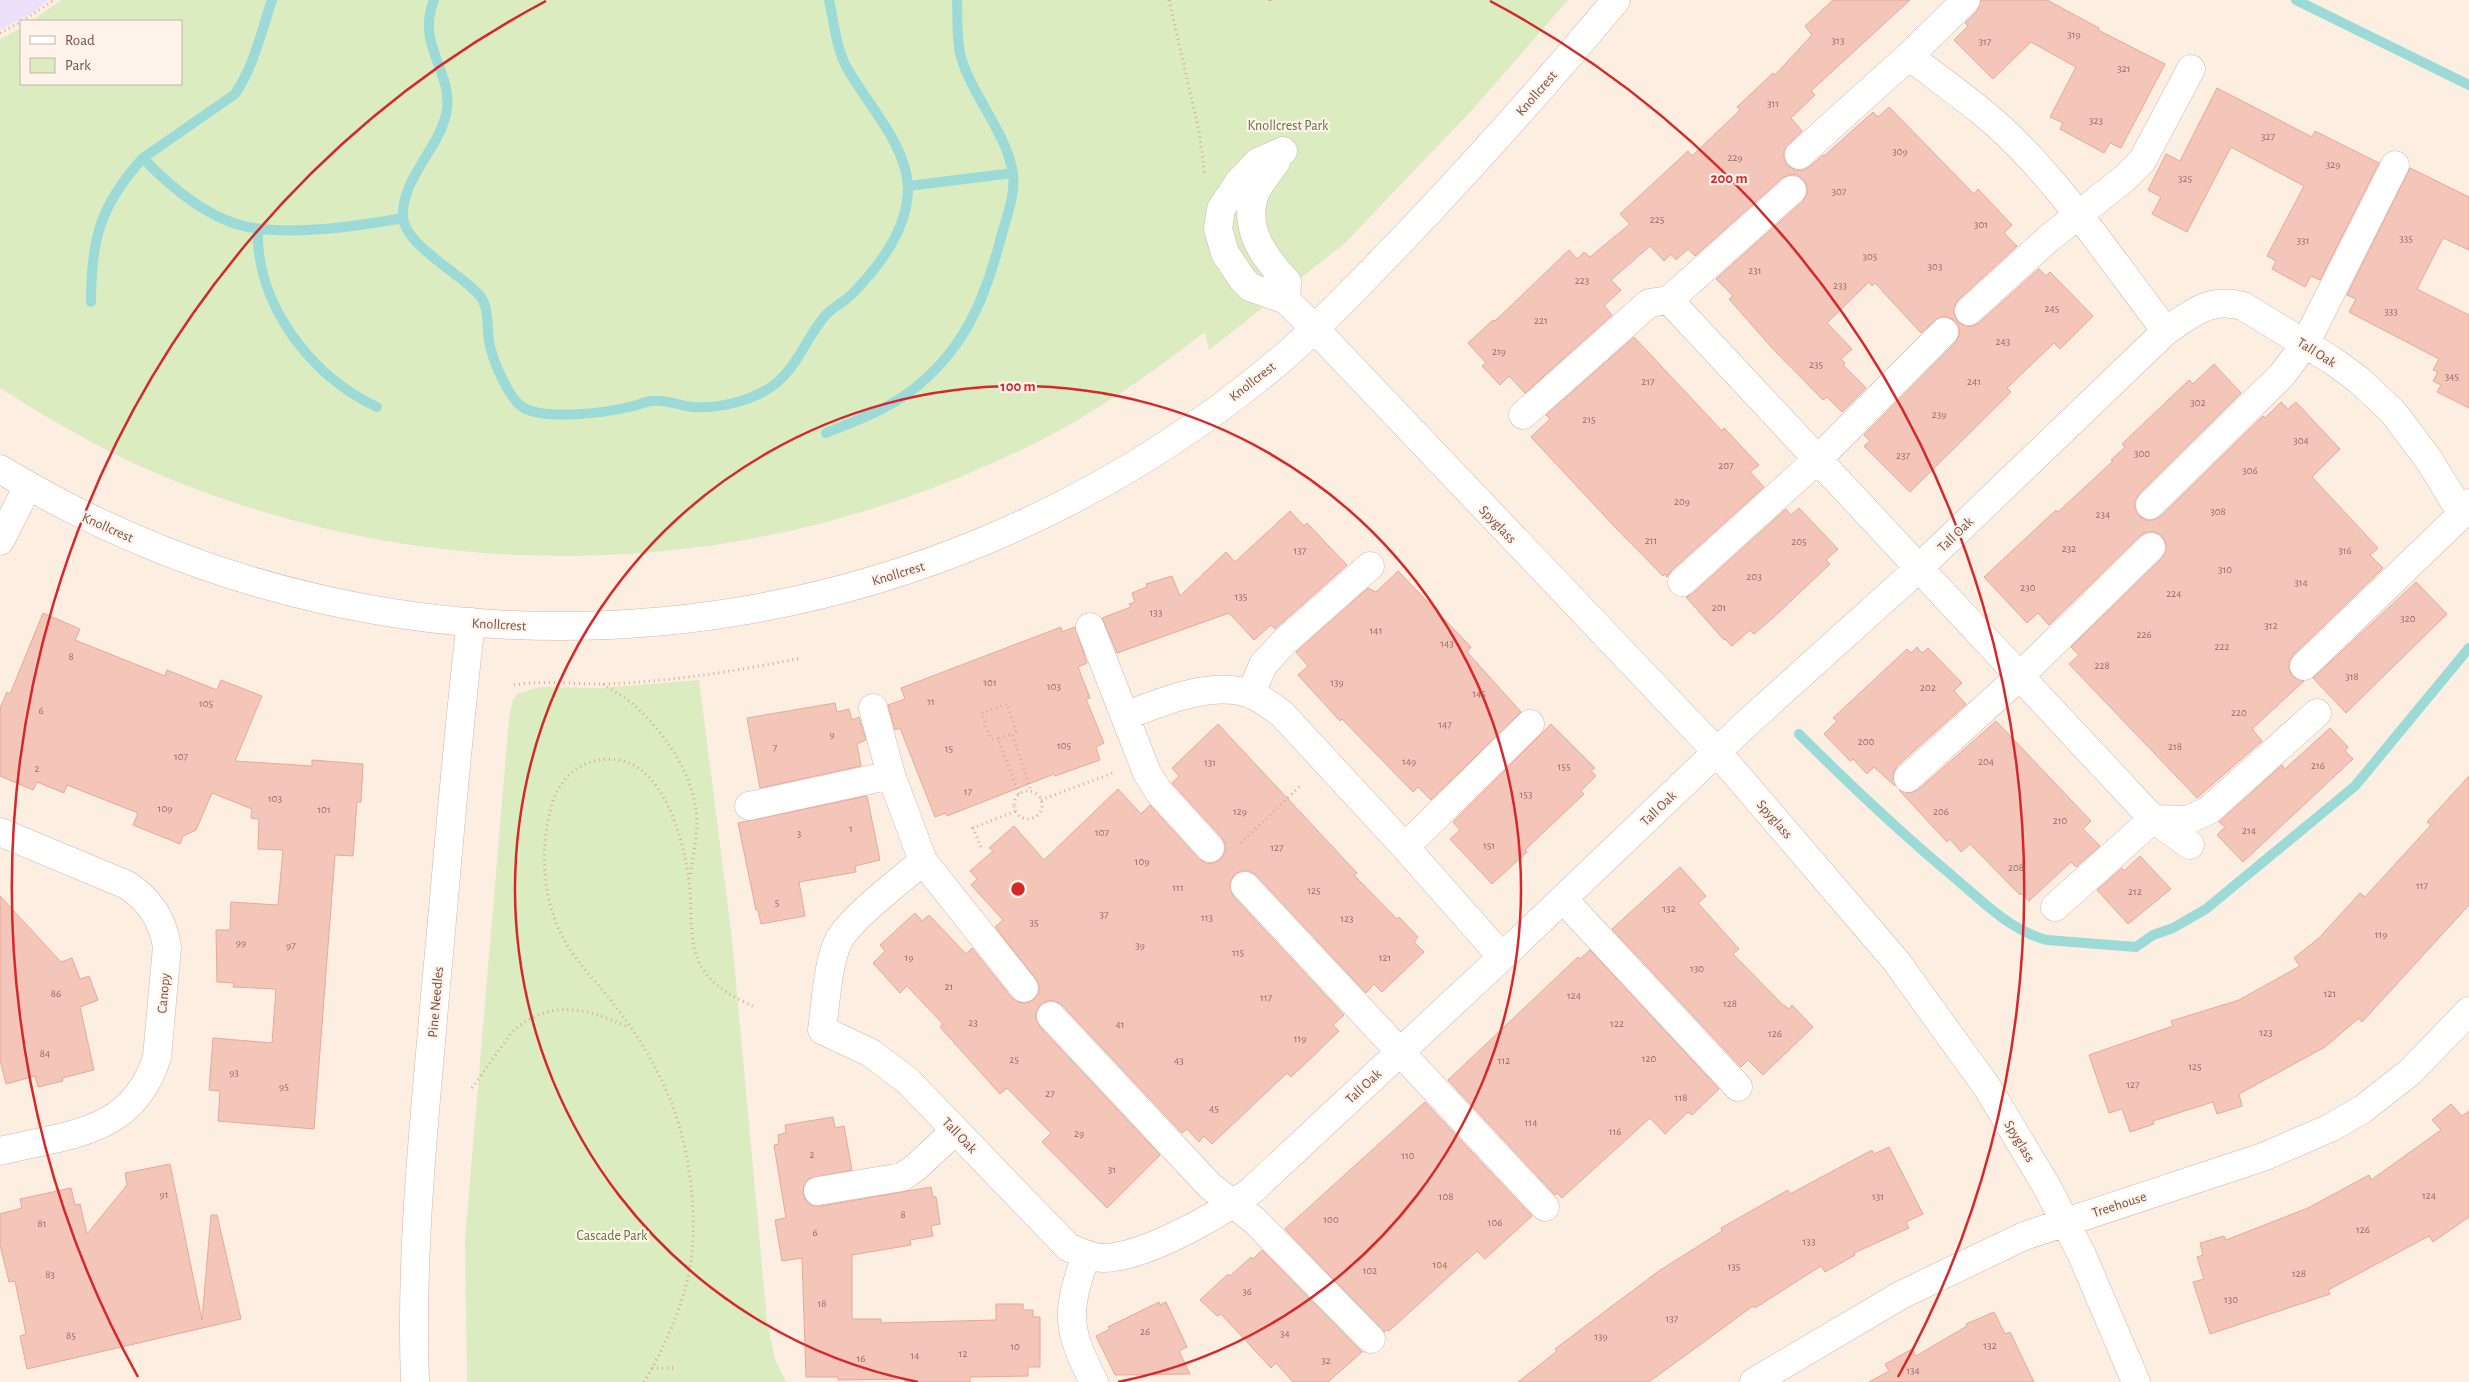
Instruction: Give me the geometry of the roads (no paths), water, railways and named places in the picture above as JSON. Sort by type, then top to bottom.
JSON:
[{"type":"street","name":"Knollcrest","points":[[0,469],[82,515],[182,558],[245,579],[309,596],[395,614],[471,622],[585,626],[680,620],[738,612],[815,596],[912,569],[1014,529],[1126,470],[1185,432],[1284,357],[1472,166],[1616,0]]},
{"type":"street","points":[[1799,155],[1910,56],[1966,0]]},
{"type":"street","points":[[1910,56],[1972,104],[2018,144],[2079,215],[2166,331]]},
{"type":"street","points":[[1969,311],[2079,215],[2125,178],[2142,161],[2191,69]]},
{"type":"street","points":[[1283,151],[1256,190],[1251,208],[1252,226],[1258,246],[1287,282],[1286,300],[1250,287],[1243,280],[1225,253],[1218,229],[1221,209],[1239,182],[1258,162],[1283,151]]},
{"type":"street","points":[[2150,505],[2282,375],[2305,344],[2395,165]]},
{"type":"street","points":[[1523,415],[1649,303],[1669,300],[1792,190]]},
{"type":"street","name":"Spyglass","points":[[1286,300],[1717,752],[1896,961],[1987,1087],[2047,1187],[2082,1255],[2136,1382]]},
{"type":"street","points":[[1669,300],[2153,819],[2190,845]]},
{"type":"street","name":"Tall Oak","points":[[923,861],[861,915],[840,940],[832,964],[822,1030],[871,1053],[908,1081],[1068,1247],[1086,1255],[1104,1258],[1146,1248],[1232,1205],[1250,1192],[1502,957],[1717,752],[1919,568],[2166,331],[2207,306],[2228,302],[2258,313],[2359,380],[2393,412],[2466,508]]},
{"type":"street","points":[[1682,582],[1817,460],[1944,332]]},
{"type":"street","points":[[0,541],[28,486]]},
{"type":"street","points":[[2304,666],[2466,508]]},
{"type":"street","points":[[1908,778],[2020,676],[2151,546]]},
{"type":"street","points":[[1251,694],[1264,665],[1285,641],[1370,566]]},
{"type":"street","name":"Pine Needles","points":[[416,1382],[413,1323],[414,1262],[422,1140],[471,622]]},
{"type":"street","points":[[1090,627],[1142,762],[1160,792],[1210,848]]},
{"type":"street","points":[[1125,716],[1168,699],[1192,693],[1236,691],[1251,694],[1282,714],[1405,846],[1502,957]]},
{"type":"street","points":[[873,708],[891,775],[923,861],[1024,988]]},
{"type":"street","points":[[2055,907],[2153,819],[2188,820],[2201,815],[2216,805],[2317,713]]},
{"type":"street","points":[[1405,846],[1530,724]]},
{"type":"street","points":[[749,806],[891,775]]},
{"type":"street","name":"Canopy","points":[[0,832],[127,885],[139,893],[149,903],[157,916],[165,935],[166,948],[157,1057],[153,1071],[140,1096],[129,1108],[102,1125],[0,1151]]},
{"type":"street","points":[[1245,886],[1545,1207]]},
{"type":"street","points":[[1563,899],[1738,1087]]},
{"type":"street","name":"Treehouse","points":[[1754,1382],[1767,1372],[1901,1296],[2024,1236],[2263,1157],[2330,1128],[2363,1109],[2410,1072],[2469,1011]]},
{"type":"street","points":[[1051,1016],[1210,1186],[1232,1205],[1254,1220],[1371,1339]]},
{"type":"street","points":[[818,1191],[902,1177],[915,1168],[955,1131]]},
{"type":"street","points":[[1086,1255],[1071,1310],[1072,1327],[1076,1347],[1094,1382]]},
{"type":"waterway","points":[[91,302],[91,280],[96,242],[101,224],[117,192],[128,175],[143,158],[235,94],[252,60],[272,0]]},
{"type":"waterway","points":[[434,0],[429,31],[445,82],[447,109],[444,123],[438,136],[408,189],[403,217],[406,228],[423,249],[472,287],[480,296],[485,306],[489,341],[497,368],[518,404],[534,412],[560,415],[605,411],[656,401],[666,401],[692,407],[712,407],[744,400],[763,392],[788,372],[824,317],[848,298],[881,260],[903,218],[908,188],[906,172],[894,141],[855,82],[843,60],[829,0]]},
{"type":"waterway","points":[[826,433],[891,404],[929,376],[945,359],[969,324],[979,305],[994,263],[1012,199],[1013,174],[1004,144],[966,72],[961,57],[958,36],[957,0]]},
{"type":"waterway","points":[[2296,0],[2469,85]]},
{"type":"waterway","points":[[143,158],[166,181],[193,202],[238,225],[290,231],[348,227],[403,218]]},
{"type":"waterway","points":[[908,186],[1013,173]]},
{"type":"waterway","points":[[258,229],[260,257],[266,284],[277,310],[292,334],[310,357],[330,377],[353,394],[377,407]]},
{"type":"waterway","points":[[1799,734],[1936,862],[1998,915],[2021,930],[2047,940],[2136,947],[2153,935],[2173,928],[2206,909],[2355,786],[2469,648]]},
{"type":"park label","name":"Knollcrest Park","points":[[1288,125]]},
{"type":"park label","name":"Cascade Park","points":[[612,1235]]}]
